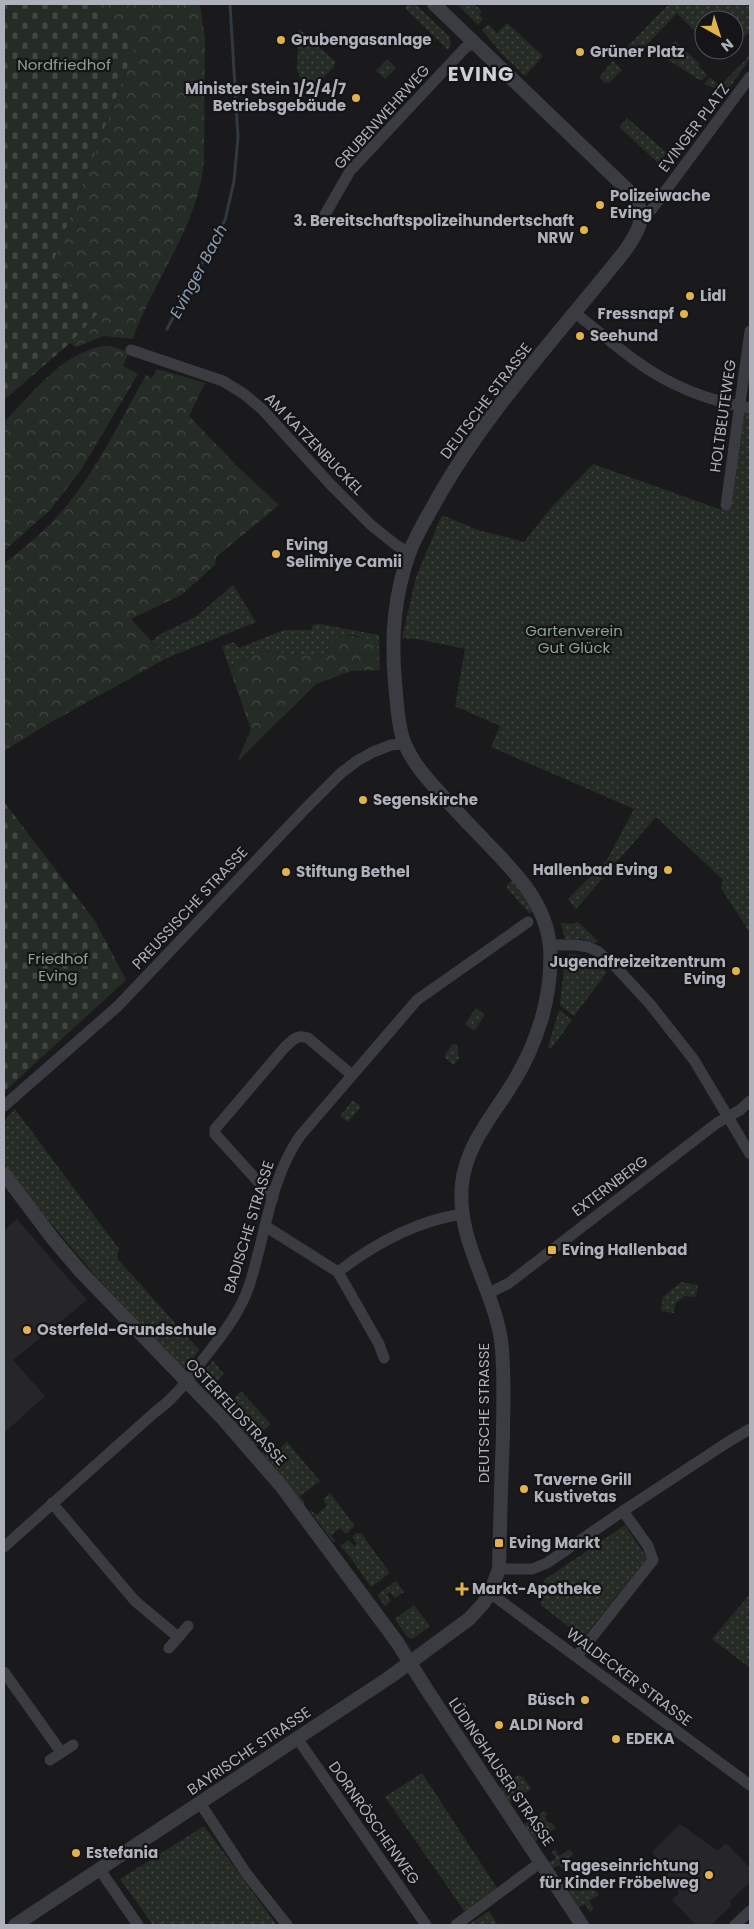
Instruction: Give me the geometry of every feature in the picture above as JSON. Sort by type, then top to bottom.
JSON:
[{"type":"street","points":[[434,4],[634,196],[639,203],[641,218]]},
{"type":"street","name":"GRUBENWEHRWEG","points":[[323,218],[350,171],[465,48],[473,43]]},
{"type":"street","name":"EVINGER PLATZ","points":[[641,218],[652,209],[750,77]]},
{"type":"street","name":"DEUTSCHE STRASSE","points":[[490,1593],[499,1569],[503,1357],[495,1311],[470,1246],[462,1214],[462,1183],[470,1151],[522,1068],[534,1042],[544,1014],[550,976],[550,945],[539,906],[519,876],[433,786],[412,761],[399,732],[392,632],[397,600],[410,553],[416,538],[450,476],[475,438],[634,238],[640,227],[641,218]]},
{"type":"street","points":[[575,313],[636,362],[680,387],[706,398],[745,407]]},
{"type":"street","name":"HOLTBEUTEWEG","points":[[726,505],[745,407],[750,332]]},
{"type":"street","name":"AM KATZENBUCKEL","points":[[131,350],[223,381],[244,394],[262,409],[331,485],[371,525],[396,545],[410,553]]},
{"type":"street","name":"PREUSSISCHE STRASSE","points":[[4,1106],[118,1006],[341,773],[373,752],[404,744]]},
{"type":"street","name":"BADISCHE STRASSE","points":[[4,1547],[165,1405],[188,1382],[228,1328],[240,1308],[249,1286],[280,1172],[288,1154],[300,1136],[417,1000],[528,922]]},
{"type":"street","points":[[550,945],[588,947],[597,951],[614,965],[650,1004],[694,1060],[722,1104],[727,1117],[750,1154]]},
{"type":"street","points":[[273,1198],[215,1134],[215,1129],[219,1122],[285,1047],[301,1035],[308,1038],[352,1076]]},
{"type":"street","name":"EXTERNBERG","points":[[489,1294],[509,1283],[716,1123],[740,1110],[750,1102]]},
{"type":"street","name":"OSTERFELDSTRASSE","points":[[4,1174],[45,1229],[81,1272],[254,1453],[282,1487],[397,1642],[410,1663]]},
{"type":"street","points":[[338,1272],[377,1245],[397,1235],[417,1226],[462,1214]]},
{"type":"street","points":[[265,1226],[338,1272],[379,1344],[384,1358]]},
{"type":"street","points":[[499,1569],[532,1569],[540,1567],[728,1442],[750,1430]]},
{"type":"street","points":[[52,1503],[148,1613],[178,1637]]},
{"type":"street","points":[[576,1656],[652,1560],[648,1546],[623,1511]]},
{"type":"street","name":"BAYRISCHE STRASSE","points":[[15,1925],[410,1663],[468,1619],[483,1604],[490,1593]]},
{"type":"street","name":"WALDECKER STRASSE","points":[[490,1593],[750,1785]]},
{"type":"street","points":[[169,1648],[188,1626]]},
{"type":"street","name":"LÜDINGHAUSER STRASSE","points":[[410,1663],[582,1925]]},
{"type":"street","points":[[4,1672],[61,1752]]},
{"type":"street","name":"DORNRÖSCHENWEG","points":[[297,1738],[426,1925]]},
{"type":"street","points":[[50,1760],[73,1745]]},
{"type":"street","points":[[200,1804],[246,1873],[287,1925]]},
{"type":"street","points":[[456,1925],[541,1862]]},
{"type":"street","points":[[100,1870],[138,1925]]},
{"type":"shaded area","name":"Osterfeld-Grundschule","points":[[17,1219],[87,1300],[13,1360],[45,1396],[4,1433],[4,1230]]},
{"type":"shaded area","name":"Tageseinrichtung für Kinder Fröbelweg","points":[[680,1824],[718,1851],[726,1843],[750,1868],[750,1882],[729,1902],[732,1905],[711,1925],[696,1925],[672,1900],[679,1893],[652,1852]]},
{"type":"green space","name":"Nordfriedhof","points":[[4,4],[90,4],[134,50],[50,270],[101,310],[70,343],[4,400]]},
{"type":"green space","points":[[90,4],[200,4],[205,39],[204,159],[201,183],[194,206],[133,339],[104,336],[76,347],[70,343],[101,310],[50,270],[134,50]]},
{"type":"green space","points":[[406,4],[415,4],[449,36],[451,44],[448,50],[405,8]]},
{"type":"green space","points":[[457,4],[474,4],[482,11],[479,15],[483,19],[478,25]]},
{"type":"green space","points":[[669,4],[746,4],[750,8],[750,32],[744,37],[744,10],[694,10],[694,31],[677,13],[636,56],[627,47]]},
{"type":"green space","points":[[507,23],[543,56],[525,76],[502,54],[482,30],[488,24],[497,33]]},
{"type":"green space","points":[[299,29],[336,62],[335,66],[308,93],[305,91],[297,69]]},
{"type":"green space","points":[[675,41],[700,64],[698,66],[708,75],[701,81],[662,56]]},
{"type":"green space","points":[[750,55],[750,58],[726,93],[704,84],[710,77],[720,86]]},
{"type":"green space","points":[[387,59],[396,68],[385,79],[376,71]]},
{"type":"green space","points":[[613,61],[622,70],[606,84],[599,77]]},
{"type":"green space","points":[[627,118],[675,160],[673,163],[665,155],[658,163],[619,127]]},
{"type":"green space","points":[[111,346],[129,352],[123,366],[138,374],[81,470],[51,509],[4,551],[4,422],[60,366],[87,350]]},
{"type":"green space","points":[[157,369],[205,383],[189,416],[240,469],[279,505],[216,557],[215,565],[181,595],[131,619],[167,658],[46,725],[4,751],[4,564],[53,521],[67,505],[104,451],[146,375],[152,378]]},
{"type":"green space","name":"Gartenverein Gut Glück","points":[[740,406],[750,408],[750,933],[721,888],[723,880],[656,817],[576,909],[568,899],[607,860],[634,809],[491,747],[500,726],[455,706],[465,649],[417,639],[402,638],[416,577],[442,515],[478,530],[524,542],[550,509],[593,464],[722,510],[726,505]]},
{"type":"green space","points":[[233,585],[256,622],[167,658],[152,641],[159,635],[197,616]]},
{"type":"green space","points":[[319,624],[379,635],[380,670],[376,644],[362,637],[352,635],[337,638],[321,657],[262,651],[229,667],[222,646],[234,642],[239,648],[284,630],[311,630],[313,625]]},
{"type":"green space","points":[[344,635],[366,638],[376,644],[380,670],[351,671],[316,684],[237,762],[251,730],[229,667],[262,651],[321,657],[336,638]]},
{"type":"green space","name":"Friedhof Eving","points":[[4,802],[95,921],[126,980],[4,1092]]},
{"type":"green space","points":[[514,879],[534,911],[529,913],[507,888],[507,885]]},
{"type":"green space","points":[[578,922],[598,941],[595,943],[581,939],[565,939],[561,923],[572,924]]},
{"type":"green space","points":[[570,954],[590,959],[607,972],[574,1016],[560,1005],[565,958]]},
{"type":"green space","points":[[476,1008],[485,1015],[474,1031],[465,1024]]},
{"type":"green space","points":[[559,1010],[572,1020],[551,1049],[548,1047]]},
{"type":"green space","points":[[452,1044],[457,1044],[459,1058],[454,1065],[444,1057]]},
{"type":"green space","points":[[353,1100],[361,1107],[348,1122],[340,1116]]},
{"type":"green space","points":[[15,1109],[119,1249],[117,1258],[199,1350],[184,1370],[94,1274],[37,1207],[4,1164],[4,1121]]},
{"type":"green space","points":[[681,1282],[698,1285],[696,1297],[685,1296],[675,1304],[674,1313],[661,1311],[663,1297]]},
{"type":"green space","points":[[213,1361],[224,1374],[208,1390],[213,1395],[209,1396],[205,1393],[206,1390],[203,1386],[202,1378],[204,1371]]},
{"type":"green space","points":[[241,1391],[271,1424],[253,1439],[258,1445],[256,1447],[218,1406],[224,1397],[230,1403]]},
{"type":"green space","points":[[287,1442],[320,1481],[300,1496],[304,1504],[262,1453],[270,1447],[275,1453]]},
{"type":"green space","points":[[330,1493],[355,1526],[346,1534],[340,1528],[331,1535],[335,1540],[333,1542],[310,1511],[316,1515],[327,1506],[323,1499]]},
{"type":"green space","points":[[625,1525],[647,1558],[583,1638],[541,1605],[542,1600],[535,1595],[543,1585],[544,1580]]},
{"type":"green space","points":[[357,1533],[361,1533],[390,1573],[371,1587],[340,1546],[349,1540],[354,1546],[357,1544],[352,1537]]},
{"type":"green space","points":[[396,1581],[404,1592],[395,1598],[390,1592],[387,1595],[391,1601],[385,1606],[377,1595]]},
{"type":"green space","points":[[750,1594],[750,1668],[712,1639]]},
{"type":"green space","points":[[414,1605],[430,1626],[411,1639],[405,1634],[395,1619]]},
{"type":"green space","points":[[422,1773],[497,1888],[465,1912],[385,1797]]},
{"type":"green space","points":[[518,1775],[523,1777],[531,1789],[521,1796],[525,1802],[521,1805],[517,1798],[509,1803],[499,1788]]},
{"type":"green space","points":[[530,1810],[535,1817],[545,1811],[547,1814],[545,1817],[556,1828],[546,1834],[550,1841],[546,1843],[542,1837],[534,1842],[523,1825],[531,1820],[526,1813]]},
{"type":"green space","points":[[204,1826],[277,1925],[153,1925],[120,1879]]},
{"type":"green space","points":[[555,1849],[559,1856],[570,1849],[573,1855],[563,1862],[568,1870],[565,1872],[559,1865],[552,1869],[548,1863],[556,1858],[552,1852]]},
{"type":"green space","points":[[588,1878],[599,1895],[589,1901],[594,1909],[590,1912],[585,1904],[577,1909],[567,1892]]},
{"type":"green space","points":[[489,1911],[498,1925],[468,1925]]},
{"type":"waterway","name":"Evinger Bach","points":[[167,329],[225,220],[234,181],[238,137],[230,4]]},
{"type":"place","name":"Grubengasanlage","points":[[281,40]]},
{"type":"place","name":"Grüner Platz","points":[[580,52]]},
{"type":"place","name":"Minister Stein 1/2/4/7 Betriebsgebäude","points":[[356,98]]},
{"type":"place","name":"Polizeiwache Eving","points":[[600,205]]},
{"type":"place","name":"3. Bereitschaftspolizeihundertschaft NRW","points":[[584,230]]},
{"type":"place","name":"Lidl","points":[[690,296]]},
{"type":"place","name":"Fressnapf","points":[[684,314]]},
{"type":"place","name":"Seehund","points":[[580,336]]},
{"type":"place","name":"Eving Selimiye Camii","points":[[276,554]]},
{"type":"place","name":"Segenskirche","points":[[363,800]]},
{"type":"place","name":"Hallenbad Eving","points":[[668,870]]},
{"type":"place","name":"Stiftung Bethel","points":[[286,872]]},
{"type":"place","name":"Jugendfreizeitzentrum Eving","points":[[736,971]]},
{"type":"place","name":"Eving Hallenbad","points":[[552,1250]]},
{"type":"place","name":"Osterfeld-Grundschule","points":[[27,1330]]},
{"type":"place","name":"Taverne Grill Kustivetas","points":[[524,1489]]},
{"type":"place","name":"Eving Markt","points":[[499,1543]]},
{"type":"place","name":"Markt-Apotheke","points":[[462,1589]]},
{"type":"place","name":"Büsch","points":[[585,1700]]},
{"type":"place","name":"ALDI Nord","points":[[499,1725]]},
{"type":"place","name":"EDEKA","points":[[616,1739]]},
{"type":"place","name":"Estefania","points":[[76,1853]]},
{"type":"place","name":"Tageseinrichtung für Kinder Fröbelweg","points":[[709,1875]]},
{"type":"district","name":"EVING","points":[[481,74]]}]
